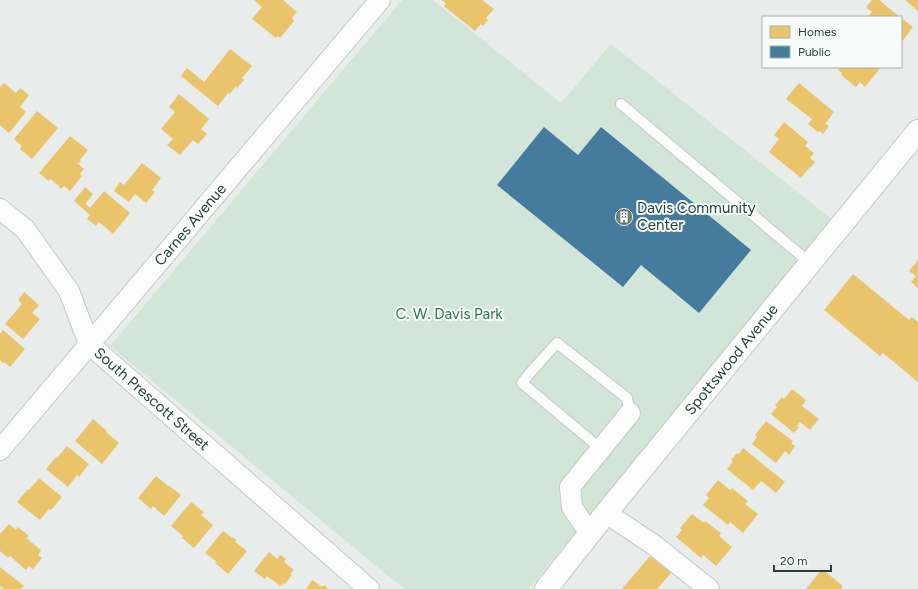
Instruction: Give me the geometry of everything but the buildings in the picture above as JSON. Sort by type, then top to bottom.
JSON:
[{"type":"street","name":"Carnes Avenue","points":[[0,450],[380,0]]},
{"type":"street","name":"Spottswood Avenue","points":[[546,589],[606,513],[810,263],[916,138]]},
{"type":"street","name":"South Prescott Street","points":[[0,209],[25,229],[70,291],[89,344],[369,589]]},
{"type":"street","points":[[590,534],[572,507],[570,487],[630,413]]},
{"type":"street","points":[[606,513],[654,545],[709,589]]},
{"type":"lane","points":[[620,104],[810,263]]},
{"type":"lane","points":[[601,449],[522,384],[529,374],[557,343],[627,398],[630,413]]},
{"type":"green space","name":"C. W. Davis Park","points":[[402,0],[433,0],[561,103],[611,44],[833,220],[529,589],[404,589],[110,346]]},
{"type":"place","name":"Davis Community Center","points":[[624,217]]}]
